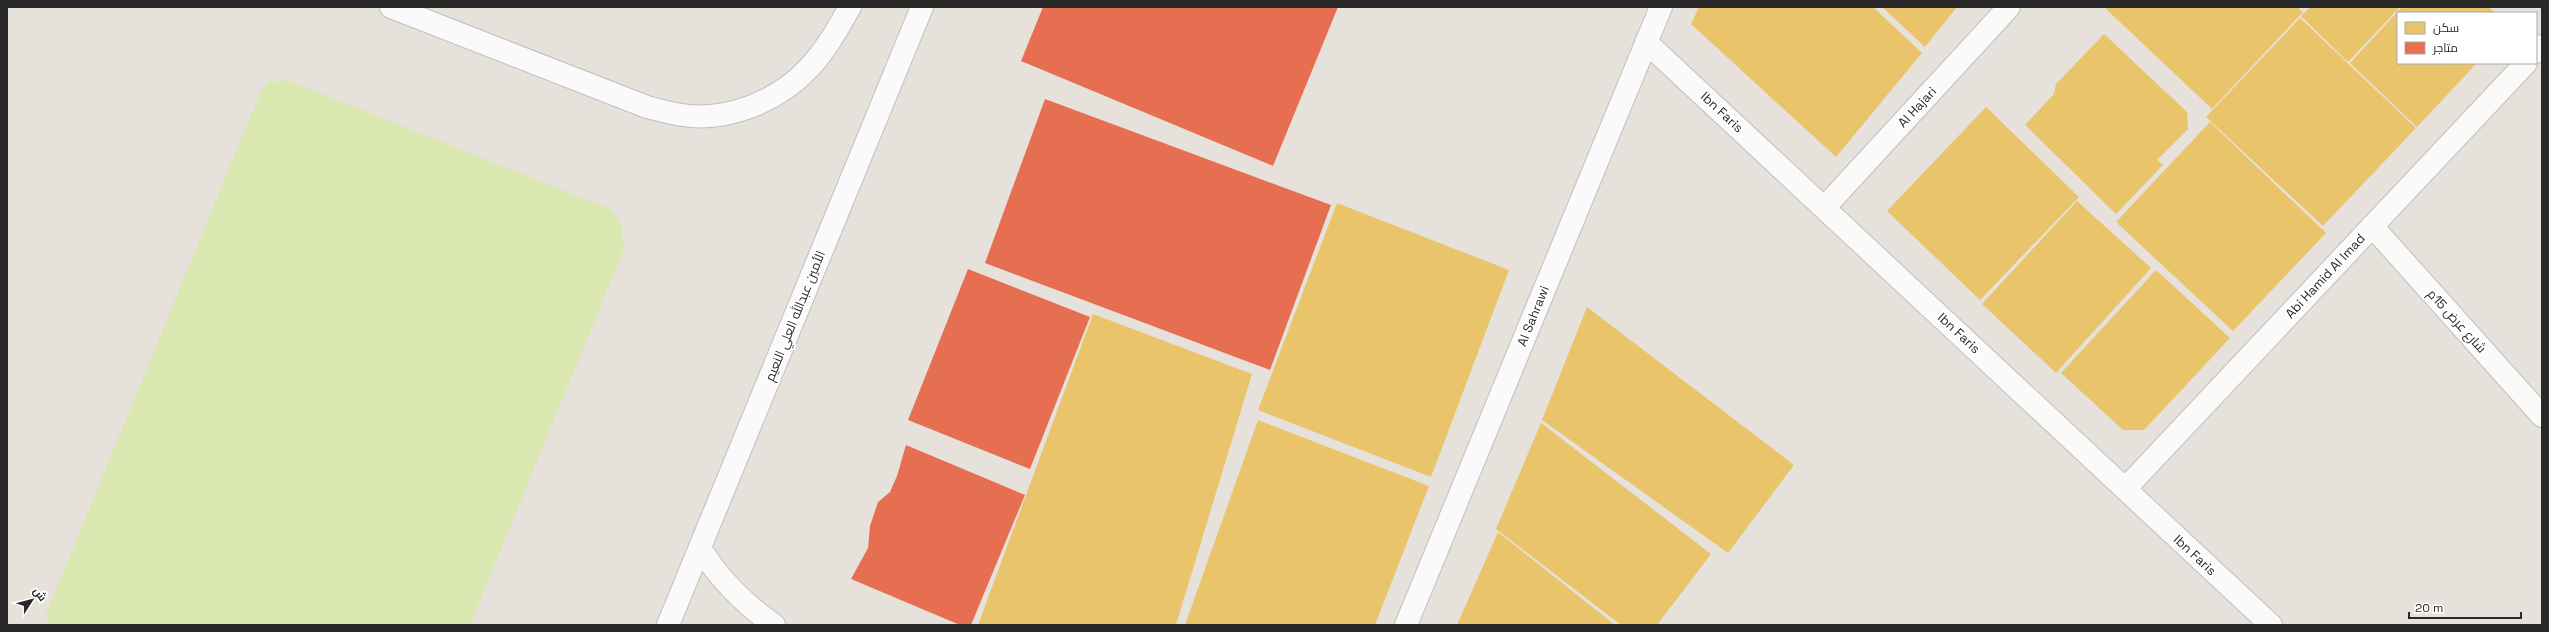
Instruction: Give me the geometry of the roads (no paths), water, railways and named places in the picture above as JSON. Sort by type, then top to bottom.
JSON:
[{"type":"street","points":[[391,7],[647,107],[683,115],[718,115],[752,107],[783,90],[809,68],[830,40],[850,7]]},
{"type":"street","name":"الأمين عبدالله العلي النعيم","points":[[668,625],[922,7]]},
{"type":"street","name":"Al Sahrawi","points":[[1406,625],[1661,7]]},
{"type":"street","name":"Al Hajari","points":[[1824,208],[2009,7]]},
{"type":"street","name":"Ibn Faris","points":[[1646,42],[2271,625]]},
{"type":"street","name":"Abi Hamid Al Imad","points":[[2125,489],[2525,64]]},
{"type":"street","name":"شارع عرض 15م","points":[[2372,226],[2542,416]]},
{"type":"street","points":[[700,548],[715,571],[733,593],[774,625]]}]
